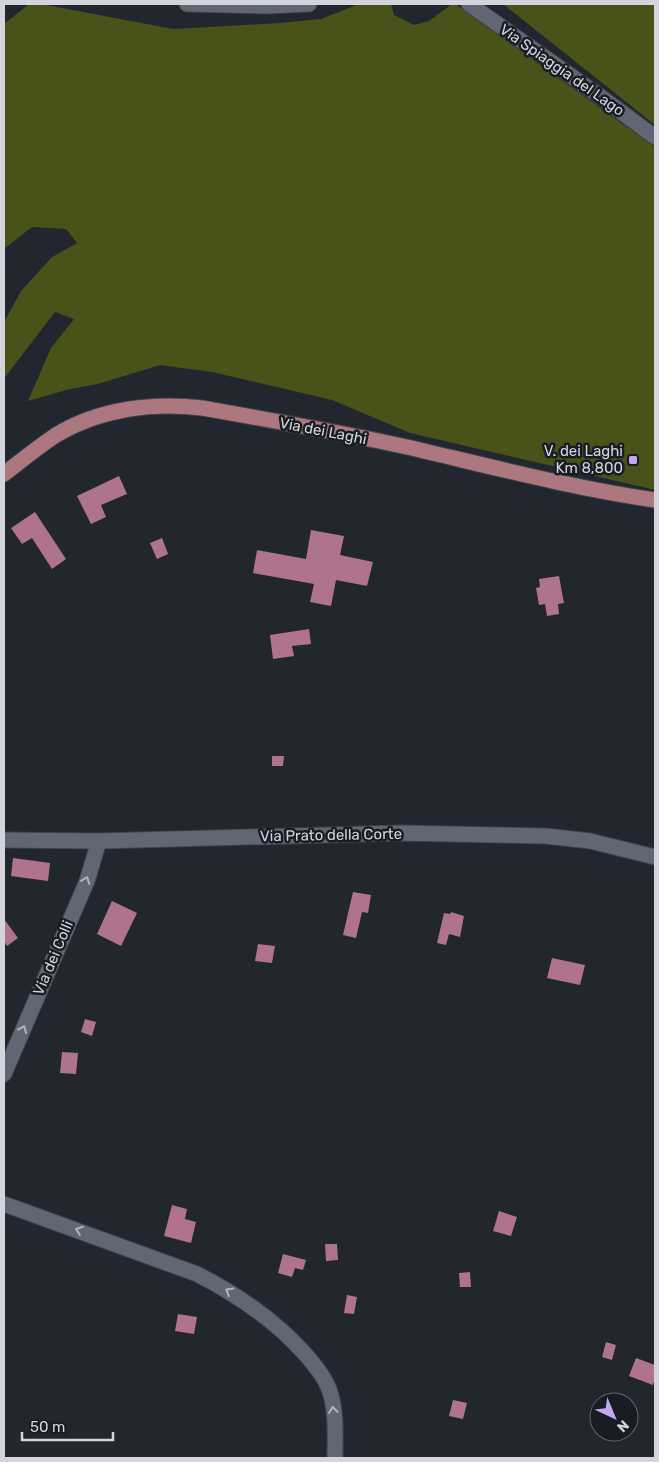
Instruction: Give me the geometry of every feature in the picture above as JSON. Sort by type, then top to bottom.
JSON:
[{"type":"main road","name":"Via dei Laghi","points":[[4,474],[57,435],[94,418],[122,410],[143,407],[182,406],[343,434],[466,462],[655,500]]},
{"type":"street","points":[[187,4],[274,6],[309,4]]},
{"type":"street","name":"Via Spiaggia del Lago","points":[[469,4],[655,137]]},
{"type":"street","name":"Via Prato della Corte","points":[[4,840],[99,841],[400,833],[546,836],[590,841],[655,857]]},
{"type":"street","name":"Via dei Colli","points":[[4,1074],[87,881],[99,841]]},
{"type":"street","points":[[4,1204],[198,1274],[249,1304],[296,1345],[314,1364],[325,1380],[330,1391],[334,1412],[335,1458]]},
{"type":"green space","points":[[29,4],[41,4],[173,29],[321,19],[359,4],[391,4],[394,15],[414,25],[429,21],[452,4],[455,4],[655,147],[655,490],[410,433],[332,400],[212,372],[160,365],[98,384],[70,389],[28,401],[51,348],[74,319],[55,312],[6,376],[4,376],[4,322],[21,291],[52,257],[77,243],[66,229],[32,227],[4,249],[4,24]]},
{"type":"green space","points":[[503,4],[655,4],[655,125],[635,109]]},
{"type":"building","points":[[119,476],[127,494],[101,505],[106,517],[91,524],[77,496]]},
{"type":"building","points":[[35,512],[66,559],[52,569],[32,538],[22,544],[11,528]]},
{"type":"building","points":[[311,530],[344,536],[340,555],[373,562],[367,586],[336,580],[331,606],[310,602],[314,584],[253,573],[257,550],[306,559]]},
{"type":"building","points":[[162,538],[168,554],[157,559],[150,543]]},
{"type":"building","points":[[559,576],[564,603],[558,604],[559,614],[547,616],[545,604],[539,605],[536,588],[540,587],[539,579]]},
{"type":"building","points":[[309,629],[311,644],[292,646],[294,656],[273,659],[270,635]]},
{"type":"building","points":[[272,756],[284,756],[283,766],[272,766]]},
{"type":"building","points":[[13,858],[50,863],[48,881],[11,876]]},
{"type":"building","points":[[353,892],[371,895],[368,913],[362,912],[356,938],[343,935]]},
{"type":"building","points":[[112,901],[137,913],[121,946],[97,934]]},
{"type":"building","points":[[451,912],[464,916],[460,937],[449,934],[446,945],[437,943],[444,913],[450,914]]},
{"type":"building","points":[[4,919],[18,938],[7,946],[4,941]]},
{"type":"building","points":[[258,944],[275,946],[272,963],[255,961]]},
{"type":"building","points":[[552,958],[585,965],[580,985],[547,978]]},
{"type":"building","points":[[85,1019],[96,1022],[92,1036],[81,1032]]},
{"type":"building","points":[[62,1052],[78,1053],[76,1074],[60,1073]]},
{"type":"building","points":[[172,1205],[187,1209],[185,1219],[196,1222],[191,1243],[164,1236]]},
{"type":"building","points":[[499,1211],[517,1217],[511,1236],[493,1231]]},
{"type":"building","points":[[325,1244],[337,1244],[338,1260],[326,1261]]},
{"type":"building","points":[[283,1254],[306,1260],[303,1270],[295,1268],[292,1277],[278,1273]]},
{"type":"building","points":[[470,1272],[471,1287],[460,1287],[459,1273]]},
{"type":"building","points":[[347,1295],[357,1297],[354,1314],[344,1313]]},
{"type":"building","points":[[178,1314],[197,1317],[194,1334],[175,1331]]},
{"type":"building","points":[[606,1342],[616,1345],[612,1360],[602,1357]]},
{"type":"building","points":[[636,1358],[655,1365],[653,1385],[629,1376]]},
{"type":"building","points":[[453,1400],[467,1403],[463,1419],[449,1416]]},
{"type":"place","name":"V. dei Laghi Km 8,800","points":[[633,460]]}]
